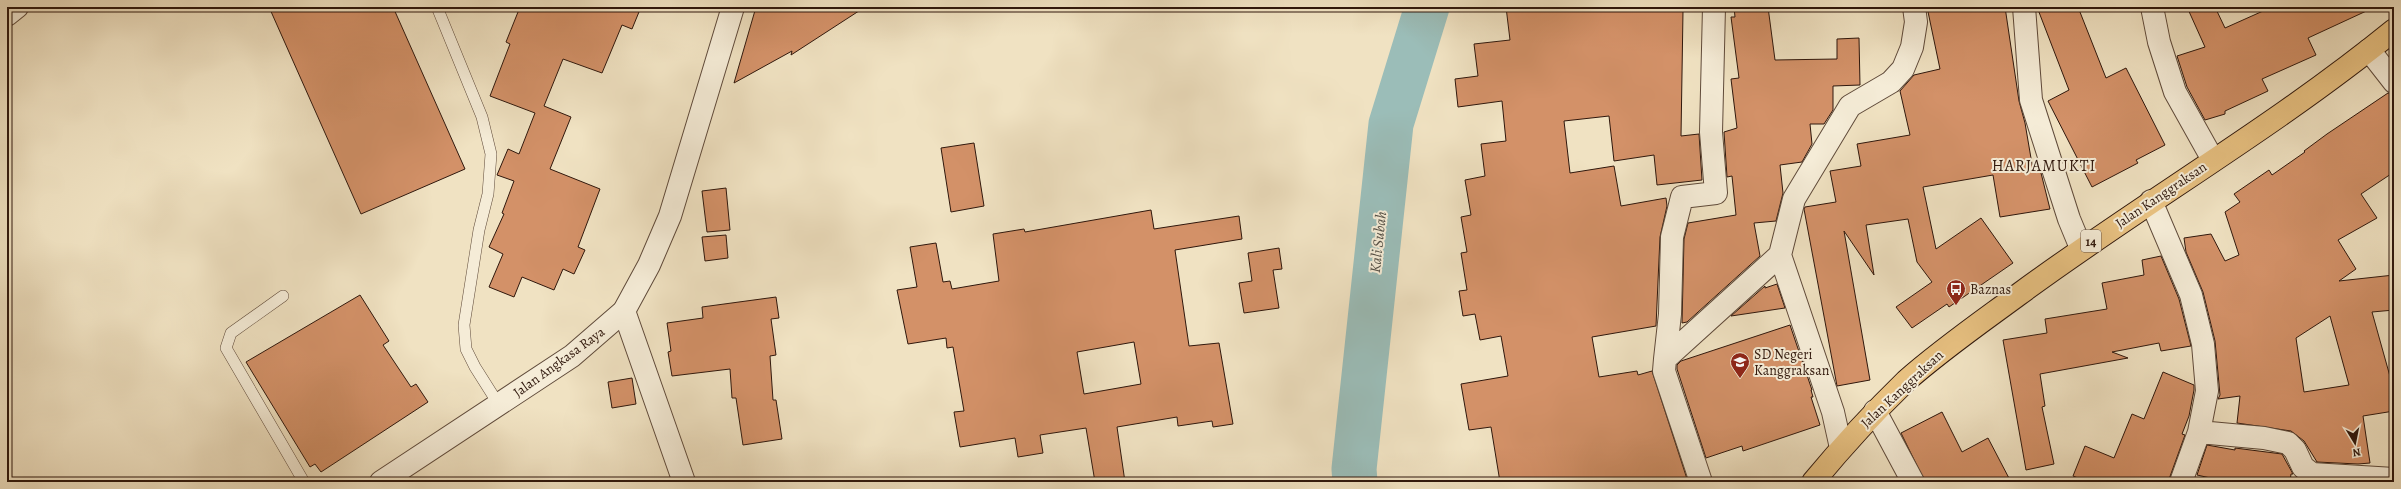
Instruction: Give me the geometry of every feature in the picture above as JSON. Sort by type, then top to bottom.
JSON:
[{"type":"highway","name":"Jalan Kanggraksan","points":[[1813,482],[1841,448],[1875,412],[1908,380],[1948,347],[2082,248],[2213,160],[2369,50],[2394,30]]},
{"type":"street","points":[[7,15],[16,7]]},
{"type":"street","name":"Jalan Angkasa Raya","points":[[381,482],[572,356],[624,311],[649,265],[670,216],[733,7]]},
{"type":"street","points":[[1701,482],[1664,370],[1670,314],[1672,237],[1682,197],[1716,193],[1711,132],[1714,7]]},
{"type":"street","points":[[1841,448],[1833,412],[1780,255],[1794,199],[1819,154],[1850,106],[1891,82],[1903,69],[1912,46],[1916,22],[1914,7]]},
{"type":"street","points":[[2024,7],[2031,100],[2069,219],[2082,248]]},
{"type":"street","points":[[2152,7],[2159,42],[2174,92],[2213,160]]},
{"type":"street","points":[[2369,50],[2394,82]]},
{"type":"street","points":[[2151,201],[2191,295],[2203,344],[2207,391],[2199,432],[2181,482]]},
{"type":"street","points":[[1665,359],[1780,255]]},
{"type":"street","points":[[624,311],[684,482]]},
{"type":"street","points":[[1875,412],[1913,482]]},
{"type":"street","points":[[2199,432],[2264,438],[2288,443],[2303,467],[2312,474],[2394,479]]},
{"type":"lane","points":[[437,7],[482,117],[491,154],[488,194],[479,230],[464,325],[466,349],[475,367],[499,405]]},
{"type":"lane","points":[[282,296],[231,333],[226,348],[304,482]]},
{"type":"building","points":[[269,7],[393,7],[465,169],[361,214]]},
{"type":"building","points":[[520,7],[641,7],[632,29],[622,25],[602,73],[563,59],[544,106],[571,117],[550,169],[600,189],[578,247],[585,250],[574,274],[563,269],[554,290],[522,277],[514,297],[489,287],[503,254],[489,247],[504,214],[502,213],[514,181],[497,175],[508,149],[519,154],[535,113],[490,96],[510,44],[506,42]]},
{"type":"building","points":[[756,7],[865,7],[791,55],[792,51],[734,83]]},
{"type":"building","points":[[1506,7],[1620,7],[1648,8],[1648,10],[1683,11],[1681,136],[1699,134],[1702,180],[1657,185],[1654,155],[1614,161],[1609,116],[1564,121],[1570,173],[1614,166],[1621,206],[1666,198],[1667,206],[1660,237],[1656,326],[1592,337],[1599,377],[1637,371],[1638,375],[1652,371],[1688,482],[1500,482],[1491,427],[1469,430],[1461,384],[1508,376],[1501,336],[1480,340],[1475,314],[1463,316],[1459,291],[1467,290],[1461,253],[1467,252],[1461,217],[1471,215],[1465,180],[1485,176],[1481,144],[1506,141],[1502,101],[1458,107],[1455,79],[1478,76],[1474,44],[1510,40]]},
{"type":"building","points":[[1734,7],[1768,7],[1775,60],[1837,59],[1837,39],[1859,38],[1860,85],[1833,86],[1833,110],[1824,124],[1810,124],[1812,144],[1802,162],[1780,165],[1783,193],[1776,221],[1754,223],[1760,256],[1687,322],[1682,323],[1684,239],[1688,223],[1736,215],[1732,176],[1727,177],[1724,132],[1737,128],[1731,79],[1739,78],[1731,17],[1735,17]]},
{"type":"building","points":[[1927,7],[2005,7],[2019,101],[2025,123],[2033,170],[2040,169],[2050,209],[2000,217],[1993,175],[1923,187],[1936,249],[1981,218],[2013,263],[1949,307],[1947,304],[1912,328],[1896,307],[1932,282],[1917,262],[1908,219],[1866,225],[1874,275],[1844,231],[1870,380],[1837,386],[1804,209],[1805,207],[1836,202],[1830,171],[1861,166],[1857,144],[1910,135],[1900,91],[1914,75],[1940,69]]},
{"type":"building","points":[[2037,7],[2078,7],[2106,78],[2126,68],[2165,145],[2136,160],[2138,163],[2092,187],[2048,101],[2069,90]]},
{"type":"building","points":[[2187,7],[2215,7],[2225,28],[2272,7],[2375,7],[2308,38],[2316,55],[2262,79],[2268,91],[2225,111],[2225,114],[2205,120],[2187,87],[2177,56],[2205,47]]},
{"type":"building","points":[[2388,93],[2394,94],[2394,172],[2361,194],[2377,218],[2338,240],[2356,269],[2339,281],[2394,275],[2394,310],[2372,312],[2391,380],[2394,380],[2394,411],[2363,416],[2370,463],[2358,464],[2317,462],[2304,441],[2291,431],[2237,423],[2240,396],[2218,399],[2220,395],[2215,341],[2203,292],[2186,252],[2184,238],[2211,234],[2225,261],[2239,255],[2225,212],[2240,202],[2234,194],[2269,170],[2272,175],[2305,152],[2304,151]],"holes":[[[2330,316],[2349,385],[2304,392],[2296,338]]]},
{"type":"building","points":[[974,143],[984,206],[951,212],[941,148]]},
{"type":"building","points":[[726,188],[730,230],[707,232],[702,191]]},
{"type":"building","points":[[1151,210],[1154,229],[1239,216],[1242,239],[1175,250],[1189,346],[1219,343],[1233,424],[1213,427],[1212,421],[1178,426],[1177,417],[1117,427],[1125,482],[1095,482],[1086,428],[1040,435],[1043,453],[1018,457],[1015,438],[960,447],[954,412],[964,411],[953,347],[947,348],[946,338],[908,344],[897,290],[917,287],[910,247],[936,243],[943,282],[950,281],[952,289],[999,281],[993,234],[1024,229],[1025,232]],"holes":[[[1134,342],[1141,384],[1084,394],[1077,352]]]},
{"type":"building","points":[[726,235],[728,258],[705,261],[702,237]]},
{"type":"building","points":[[1279,248],[1282,269],[1273,270],[1279,308],[1244,313],[1239,283],[1252,281],[1248,253]]},
{"type":"building","points":[[2161,256],[2179,299],[2191,346],[2161,351],[2159,343],[2112,352],[2128,358],[2040,374],[2045,406],[2042,407],[2054,464],[2026,470],[2003,340],[2047,333],[2045,319],[2107,309],[2102,283],[2144,275],[2142,260]]},
{"type":"building","points":[[1777,284],[1785,308],[1731,316],[1765,286],[1765,288]]},
{"type":"building","points":[[360,295],[389,341],[383,345],[411,387],[416,384],[428,402],[321,472],[315,464],[310,467],[246,362]]},
{"type":"building","points":[[776,297],[779,318],[771,319],[776,355],[770,356],[773,400],[776,400],[782,439],[743,445],[736,398],[732,398],[730,369],[672,376],[668,352],[671,351],[667,323],[703,318],[702,307]]},
{"type":"building","points":[[1790,325],[1812,390],[1813,397],[1811,397],[1820,425],[1743,451],[1742,446],[1706,458],[1677,365],[1681,361]]},
{"type":"building","points":[[2163,372],[2194,385],[2189,416],[2182,434],[2185,435],[2168,482],[2088,482],[2073,476],[2085,446],[2114,458],[2132,414],[2144,419]]},
{"type":"building","points":[[632,378],[636,404],[612,408],[608,382]]},
{"type":"building","points":[[1942,412],[1962,452],[1988,438],[2011,482],[1925,482],[1901,433]]},
{"type":"building","points":[[2207,445],[2235,450],[2235,448],[2282,454],[2293,474],[2291,474],[2290,482],[2233,478],[2232,482],[2228,482],[2197,475]]},
{"type":"waterway","name":"Kali Subah","points":[[1355,482],[1354,469],[1391,124],[1427,7]]},
{"type":"place","name":"Baznas","points":[[1956,306]]},
{"type":"place","name":"SD Negeri Kanggraksan","points":[[1740,379]]},
{"type":"district","name":"HARJAMUKTI","points":[[2044,166]]}]
